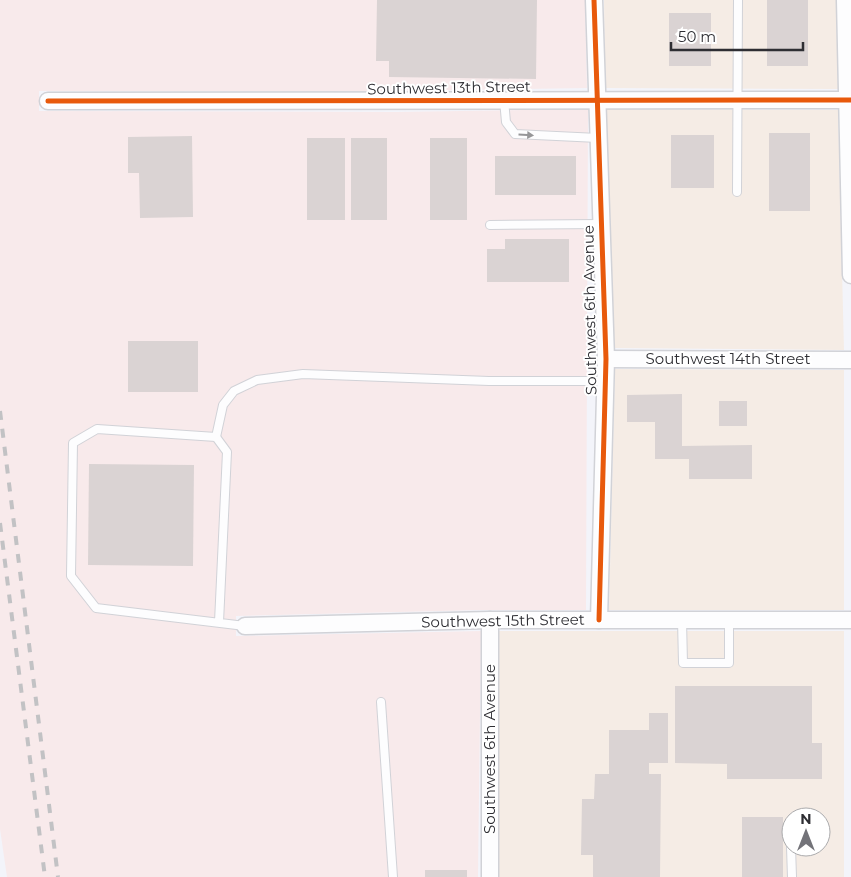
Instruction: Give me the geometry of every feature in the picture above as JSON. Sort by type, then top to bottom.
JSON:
[{"type":"street","name":"Southwest 6th Avenue","points":[[594,0],[606,359],[600,620]]},
{"type":"street","points":[[845,0],[849,100],[851,275]]},
{"type":"street","name":"Southwest 13th Street","points":[[48,101],[849,100]]},
{"type":"street","name":"Southwest 14th Street","points":[[606,359],[851,360]]},
{"type":"street","name":"Southwest 6th Avenue","points":[[490,620],[490,877]]},
{"type":"street","name":"Southwest 15th Street","points":[[245,626],[490,620],[851,620]]},
{"type":"lane","points":[[737,192],[738,0]]},
{"type":"lane","points":[[504,100],[506,122],[515,134],[598,138]]},
{"type":"lane","points":[[490,225],[601,224]]},
{"type":"lane","points":[[219,622],[227,452],[216,437],[223,404],[234,391],[257,380],[304,374],[489,381],[605,381]]},
{"type":"lane","points":[[216,437],[97,429],[73,443],[72,576],[96,608],[245,626]]},
{"type":"lane","points":[[682,620],[683,663],[729,663],[729,620]]},
{"type":"lane","points":[[381,702],[393,877]]},
{"type":"lane","points":[[791,857],[792,877]]},
{"type":"shaded area","points":[[0,0],[585,0],[587,88],[396,91],[39,91],[39,111],[396,112],[588,109],[586,610],[481,610],[236,616],[236,636],[481,631],[478,877],[7,877],[0,829]]},
{"type":"shaded area","points":[[604,0],[836,0],[838,89],[605,88]]},
{"type":"shaded area","points":[[606,109],[838,110],[844,350],[614,348]]},
{"type":"shaded area","points":[[615,369],[844,370],[844,610],[609,610]]},
{"type":"shaded area","points":[[499,631],[844,631],[844,877],[499,877]]},
{"type":"building","points":[[377,0],[537,0],[536,79],[389,77],[389,61],[376,61]]},
{"type":"building","points":[[767,0],[808,0],[808,66],[767,66]]},
{"type":"building","points":[[669,13],[711,13],[711,66],[669,66]]},
{"type":"building","points":[[769,133],[810,133],[810,211],[769,211]]},
{"type":"building","points":[[671,135],[714,135],[714,188],[671,188]]},
{"type":"building","points":[[192,136],[193,217],[140,218],[139,173],[128,173],[128,137]]},
{"type":"building","points":[[307,138],[345,138],[345,220],[307,220]]},
{"type":"building","points":[[351,138],[387,138],[387,220],[351,220]]},
{"type":"building","points":[[430,138],[467,138],[467,220],[430,220]]},
{"type":"building","points":[[495,156],[576,156],[576,195],[495,195]]},
{"type":"building","points":[[505,239],[569,239],[569,282],[487,282],[487,249],[505,249]]},
{"type":"building","points":[[128,341],[198,341],[198,392],[128,392]]},
{"type":"building","points":[[682,394],[682,446],[752,445],[752,479],[689,479],[689,459],[655,459],[655,422],[627,422],[627,395]]},
{"type":"building","points":[[719,401],[747,401],[747,426],[719,426]]},
{"type":"building","points":[[89,464],[194,465],[193,566],[88,565]]},
{"type":"building","points":[[675,686],[812,686],[812,743],[822,743],[822,779],[727,779],[727,764],[675,763]]},
{"type":"building","points":[[649,713],[668,713],[668,763],[649,763],[649,774],[661,774],[660,877],[593,877],[593,855],[581,855],[582,799],[594,799],[595,774],[609,774],[609,730],[649,730]]},
{"type":"building","points":[[742,817],[781,817],[783,877],[742,877]]},
{"type":"building","points":[[425,870],[467,870],[467,877],[425,877]]},
{"type":"railway","points":[[0,411],[58,877]]},
{"type":"railway","points":[[0,523],[45,877]]},
{"type":"cycle path","points":[[594,0],[606,359],[599,620]]},
{"type":"cycle path","points":[[48,101],[851,100]]}]
